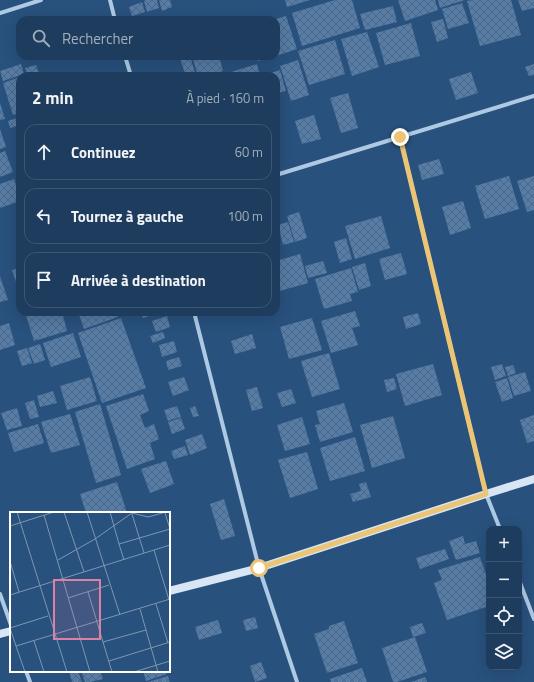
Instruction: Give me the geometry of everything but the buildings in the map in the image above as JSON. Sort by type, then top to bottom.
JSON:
[{"type":"street","points":[[0,13],[41,0]]},
{"type":"street","points":[[110,0],[114,16]]},
{"type":"street","points":[[126,60],[130,72]]},
{"type":"street","points":[[280,174],[534,96]]},
{"type":"street","points":[[400,137],[486,494],[499,526]]},
{"type":"street","points":[[195,316],[259,568],[297,682]]},
{"type":"street","points":[[170,591],[259,568],[534,479]]},
{"type":"street","points":[[522,588],[534,619]]},
{"type":"street","points":[[0,594],[10,622]]},
{"type":"street","points":[[0,634],[10,630]]},
{"type":"street","points":[[26,672],[30,682]]},
{"type":"route","points":[[259,568],[486,494],[400,137]]}]
